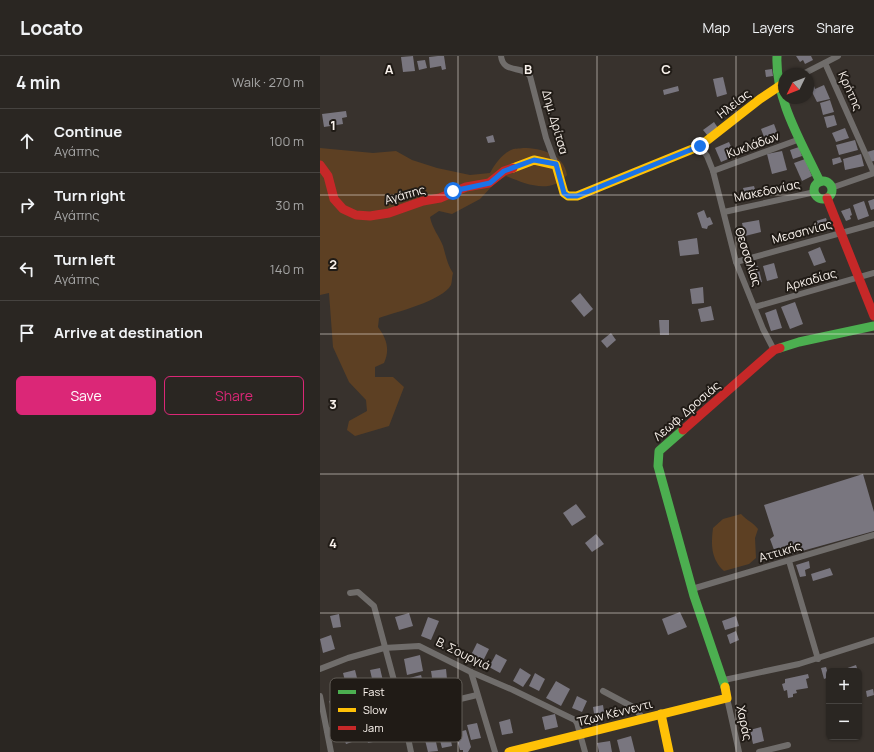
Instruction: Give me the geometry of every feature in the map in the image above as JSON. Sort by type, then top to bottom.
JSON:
[{"type":"street","name":"Δημ. Δρίτσα","points":[[501,56],[501,61],[506,67],[525,72],[530,76],[546,138],[556,164]]},
{"type":"street","points":[[777,56],[776,68],[778,73]]},
{"type":"street","points":[[814,68],[838,56]]},
{"type":"street","name":"Κρήτης","points":[[825,63],[874,173]]},
{"type":"street","name":"Ηλείας","points":[[700,146],[778,87]]},
{"type":"street","points":[[789,104],[800,139],[820,182]]},
{"type":"street","name":"Κυκλάδων","points":[[713,171],[800,139]]},
{"type":"street","points":[[556,164],[563,190],[568,196],[572,197],[700,146]]},
{"type":"street","name":"Θεσσαλίας","points":[[700,146],[707,156],[713,171],[736,262],[763,329],[774,350]]},
{"type":"street","name":"Αγάπης","points":[[320,165],[328,176],[334,199],[343,209],[356,215],[370,216],[389,213],[423,200],[440,198],[453,191],[466,187],[490,183],[504,171],[534,160],[556,164]]},
{"type":"street","points":[[831,188],[874,173]]},
{"type":"street","points":[[820,182],[828,183],[831,188],[832,193],[827,198],[820,198],[815,192],[816,185],[820,182]]},
{"type":"street","name":"Μακεδονίας","points":[[724,212],[815,192]]},
{"type":"street","points":[[827,198],[874,316]]},
{"type":"street","name":"Μεσσηνίας","points":[[736,262],[874,224]]},
{"type":"street","name":"Αρκαδίας","points":[[755,307],[874,273]]},
{"type":"street","name":"Λεωφ. Δροσιάς","points":[[727,698],[724,680],[692,589],[662,484],[658,466],[659,451],[774,350],[799,342],[874,326]]},
{"type":"street","name":"Αττικής","points":[[692,589],[874,535]]},
{"type":"street","points":[[788,561],[818,659]]},
{"type":"street","points":[[350,593],[358,592],[373,605],[393,678]]},
{"type":"street","points":[[724,680],[818,659],[874,640]]},
{"type":"street","name":"Β. Σουργιά","points":[[320,669],[348,658],[384,648],[419,646],[574,720],[581,734]]},
{"type":"street","points":[[471,672],[495,752]]},
{"type":"street","points":[[603,691],[632,706],[643,718]]},
{"type":"street","points":[[462,699],[477,695]]},
{"type":"street","points":[[320,696],[331,752]]},
{"type":"street","name":"Τζων Κέννεντι","points":[[509,752],[727,698]]},
{"type":"street","name":"Χαράς","points":[[727,698],[739,752]]},
{"type":"street","points":[[661,714],[670,752]]},
{"type":"street","points":[[581,734],[585,752]]},
{"type":"street","points":[[409,742],[411,752]]},
{"type":"street","points":[[759,752],[788,745]]},
{"type":"shaded area","points":[[320,148],[373,153],[396,151],[412,160],[437,168],[470,175],[490,173],[494,166],[507,152],[514,149],[530,148],[544,151],[557,157],[565,168],[567,175],[561,181],[553,185],[546,186],[538,186],[521,182],[506,176],[495,183],[480,199],[452,214],[439,211],[430,217],[453,273],[451,285],[446,291],[429,301],[379,318],[378,327],[384,336],[387,345],[387,354],[384,363],[375,367],[375,377],[393,377],[404,387],[389,426],[355,436],[347,430],[349,421],[367,411],[366,400],[349,382],[333,347],[329,293],[320,295]]},
{"type":"shaded area","points":[[741,514],[758,529],[755,538],[756,558],[749,564],[724,571],[714,557],[712,540],[713,528],[723,519]]},
{"type":"building","points":[[413,56],[415,71],[403,72],[401,57]]},
{"type":"building","points":[[444,56],[446,69],[442,70],[441,66],[430,68],[429,57]]},
{"type":"building","points":[[796,56],[811,56],[813,60],[805,64],[803,60],[800,62]]},
{"type":"building","points":[[425,60],[427,68],[419,70],[417,61]]},
{"type":"building","points":[[772,69],[773,76],[766,77],[765,70]]},
{"type":"building","points":[[723,77],[727,94],[717,97],[713,79]]},
{"type":"building","points":[[824,85],[830,99],[817,102],[814,96],[814,86],[815,89]]},
{"type":"building","points":[[678,86],[679,91],[664,95],[663,90]]},
{"type":"building","points":[[830,100],[834,112],[823,115],[820,103]]},
{"type":"building","points":[[346,111],[347,117],[342,118],[343,124],[324,127],[322,114]]},
{"type":"building","points":[[834,115],[837,125],[827,128],[824,117]]},
{"type":"building","points":[[714,122],[718,128],[708,136],[703,130]]},
{"type":"building","points":[[774,124],[780,140],[767,145],[761,129]]},
{"type":"building","points":[[845,128],[849,138],[836,142],[832,133]]},
{"type":"building","points":[[493,135],[495,142],[488,143],[486,137]]},
{"type":"building","points":[[855,140],[858,150],[839,155],[836,145]]},
{"type":"building","points":[[729,142],[735,156],[721,162],[715,148]]},
{"type":"building","points":[[799,147],[802,156],[793,159],[790,150]]},
{"type":"building","points":[[874,150],[874,161],[870,162],[867,152]]},
{"type":"building","points":[[782,151],[787,170],[772,174],[767,154]]},
{"type":"building","points":[[861,154],[864,166],[845,170],[843,159]]},
{"type":"building","points":[[840,157],[842,162],[833,165],[832,159]]},
{"type":"building","points":[[805,159],[812,176],[802,181],[794,163]]},
{"type":"building","points":[[754,186],[757,196],[746,199],[743,188]]},
{"type":"building","points":[[874,199],[874,209],[871,210],[868,201]]},
{"type":"building","points":[[864,201],[869,216],[858,220],[853,205]]},
{"type":"building","points":[[850,208],[852,215],[850,216],[851,219],[846,221],[841,211]]},
{"type":"building","points":[[704,210],[707,218],[710,217],[713,224],[708,226],[707,229],[702,228],[697,213]]},
{"type":"building","points":[[826,218],[830,230],[817,234],[813,222]]},
{"type":"building","points":[[759,220],[761,232],[745,236],[742,223]]},
{"type":"building","points":[[697,238],[699,254],[680,256],[678,241]]},
{"type":"building","points":[[820,247],[826,262],[814,266],[808,252]]},
{"type":"building","points":[[774,263],[778,278],[767,281],[763,266]]},
{"type":"building","points":[[758,266],[762,282],[754,284],[750,269]]},
{"type":"building","points":[[703,287],[704,303],[692,304],[690,289]]},
{"type":"building","points":[[580,293],[593,309],[584,317],[571,301]]},
{"type":"building","points":[[795,302],[803,324],[790,329],[781,307]]},
{"type":"building","points":[[711,306],[714,320],[701,322],[698,309]]},
{"type":"building","points":[[776,309],[782,328],[771,331],[765,313]]},
{"type":"building","points":[[659,320],[669,320],[669,335],[660,335]]},
{"type":"building","points":[[611,333],[616,340],[607,348],[601,341]]},
{"type":"building","points":[[863,474],[874,512],[874,531],[777,558],[770,539],[774,536],[764,505]]},
{"type":"building","points":[[576,504],[586,517],[572,526],[563,513]]},
{"type":"building","points":[[596,534],[604,544],[592,552],[585,543]]},
{"type":"building","points":[[809,561],[810,568],[805,570],[806,576],[800,577],[796,565]]},
{"type":"building","points":[[830,568],[833,575],[813,581],[811,574]]},
{"type":"building","points":[[680,612],[687,627],[668,635],[662,619]]},
{"type":"building","points":[[409,613],[413,626],[399,630],[395,617]]},
{"type":"building","points":[[339,614],[341,627],[333,628],[330,616]]},
{"type":"building","points":[[736,616],[739,626],[725,630],[722,621]]},
{"type":"building","points":[[428,617],[439,621],[431,640],[421,636]]},
{"type":"building","points":[[736,631],[739,640],[730,644],[727,635]]},
{"type":"building","points":[[331,635],[335,649],[323,653],[320,639]]},
{"type":"building","points":[[477,643],[489,649],[481,665],[469,659]]},
{"type":"building","points":[[496,654],[507,660],[500,673],[489,667]]},
{"type":"building","points":[[420,655],[423,671],[407,675],[404,659]]},
{"type":"building","points":[[856,665],[857,668],[848,668]]},
{"type":"building","points":[[380,668],[382,678],[372,678],[370,670]]},
{"type":"building","points":[[520,668],[531,675],[523,687],[513,681]]},
{"type":"building","points":[[821,668],[826,668],[826,678],[824,679]]},
{"type":"building","points":[[446,669],[447,678],[432,678],[431,671]]},
{"type":"building","points":[[355,670],[357,678],[344,678],[343,673]]},
{"type":"building","points":[[535,673],[545,679],[539,691],[529,686]]},
{"type":"building","points":[[808,674],[809,678],[806,679],[808,688],[796,690],[797,693],[793,694],[793,697],[788,698],[787,690],[784,691],[782,684],[785,683],[785,679]]},
{"type":"building","points":[[421,675],[422,678],[410,678]]},
{"type":"building","points":[[556,681],[570,689],[561,706],[546,698]]},
{"type":"building","points":[[873,689],[874,695],[867,697],[866,691]]},
{"type":"building","points":[[577,696],[587,701],[582,712],[572,708]]},
{"type":"building","points":[[603,705],[605,718],[595,720],[593,707]]},
{"type":"building","points":[[555,714],[558,727],[545,730],[542,717]]},
{"type":"building","points":[[510,719],[513,733],[502,735],[499,722]]},
{"type":"building","points":[[477,723],[481,738],[471,740],[467,725]]},
{"type":"building","points":[[761,727],[764,741],[753,744],[750,730]]},
{"type":"building","points":[[466,730],[471,747],[468,752],[463,752],[463,750],[460,750],[458,742],[462,742],[462,731]]},
{"type":"building","points":[[631,736],[635,752],[620,752],[617,740]]},
{"type":"building","points":[[610,741],[612,752],[599,752],[597,743]]},
{"type":"building","points":[[426,742],[436,742],[438,751],[428,752]]},
{"type":"building","points":[[440,742],[451,742],[452,746],[442,748]]},
{"type":"traffic: fast","points":[[777,56],[780,89],[785,105],[798,137],[820,182]]},
{"type":"traffic: fast","points":[[823,181],[829,184],[832,190],[829,196],[823,199],[817,196],[814,190],[817,184],[823,181]]},
{"type":"traffic: fast","points":[[780,348],[799,342],[874,326]]},
{"type":"traffic: fast","points":[[683,430],[659,451],[658,466],[694,596],[725,687]]},
{"type":"traffic: slow","points":[[513,168],[534,160],[556,165],[564,193],[568,196],[577,196],[700,146],[760,99],[778,87]]},
{"type":"traffic: slow","points":[[509,752],[727,698],[725,687]]},
{"type":"traffic: slow","points":[[661,714],[669,752]]},
{"type":"traffic: jam","points":[[320,165],[328,176],[334,199],[343,209],[356,215],[370,216],[389,213],[423,201],[440,198],[466,187],[489,183],[504,171],[513,168]]},
{"type":"traffic: jam","points":[[827,198],[874,316]]},
{"type":"traffic: jam","points":[[683,430],[774,350],[780,348]]},
{"type":"route","points":[[453,191],[490,183],[504,171],[534,160],[556,164],[564,193],[572,197],[700,146]]}]
